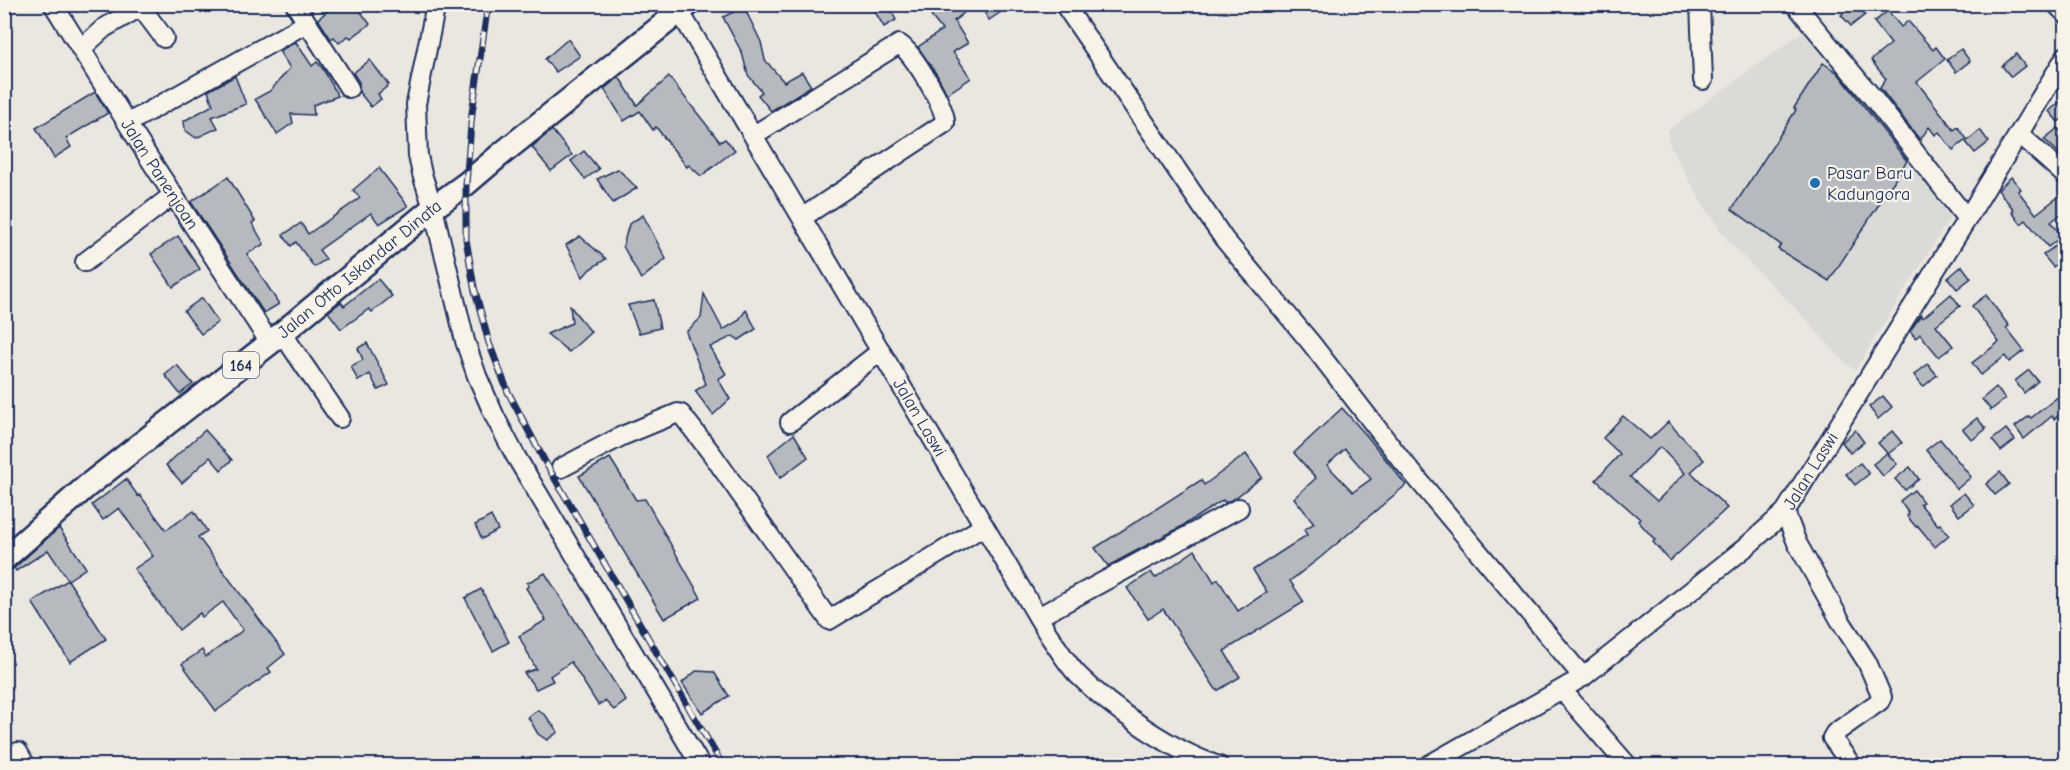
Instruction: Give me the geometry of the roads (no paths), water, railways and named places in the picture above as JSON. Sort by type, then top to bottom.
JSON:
[{"type":"main road","name":"Jalan Otto Iskandar Dinata","points":[[4,559],[87,486],[276,338],[433,208],[684,8]]},
{"type":"street","name":"Jalan Panenjoan","points":[[53,4],[173,195],[276,338],[340,418]]},
{"type":"street","points":[[296,4],[349,88]]},
{"type":"street","points":[[436,4],[416,104],[418,156],[465,341],[477,376],[495,417],[552,519],[701,765]]},
{"type":"street","points":[[1064,4],[1224,239],[1311,343],[1400,458],[1583,677]]},
{"type":"street","points":[[1700,4],[1703,80]]},
{"type":"street","points":[[1795,4],[1873,98],[1967,219]]},
{"type":"street","points":[[2056,4],[2066,14]]},
{"type":"street","name":"Jalan Laswi","points":[[684,8],[754,135],[1048,634],[1077,675],[1156,735],[1198,759],[1219,765]]},
{"type":"street","points":[[81,49],[104,28],[137,9],[143,10],[164,38]]},
{"type":"street","points":[[128,123],[307,23]]},
{"type":"street","points":[[754,135],[899,44],[907,50],[941,106],[945,123],[803,217]]},
{"type":"street","name":"Jalan Laswi","points":[[1428,765],[1583,677],[1746,547],[1785,512],[2066,56]]},
{"type":"street","points":[[2019,134],[2066,176]]},
{"type":"street","points":[[85,262],[173,195]]},
{"type":"street","points":[[790,422],[881,351]]},
{"type":"street","points":[[561,468],[622,436],[678,413],[681,414],[712,454],[829,620],[984,526]]},
{"type":"street","points":[[1038,617],[1239,508]]},
{"type":"street","points":[[1785,512],[1797,543],[1840,620],[1867,662],[1882,697],[1880,701],[1835,733],[1832,738],[1852,765]]},
{"type":"street","points":[[1562,690],[1628,765]]},
{"type":"railway","points":[[488,4],[472,113],[466,184],[466,239],[474,287],[489,343],[508,392],[544,460],[723,766]]},
{"type":"place","name":"Pasar Baru Kadungora","points":[[1815,183]]}]
